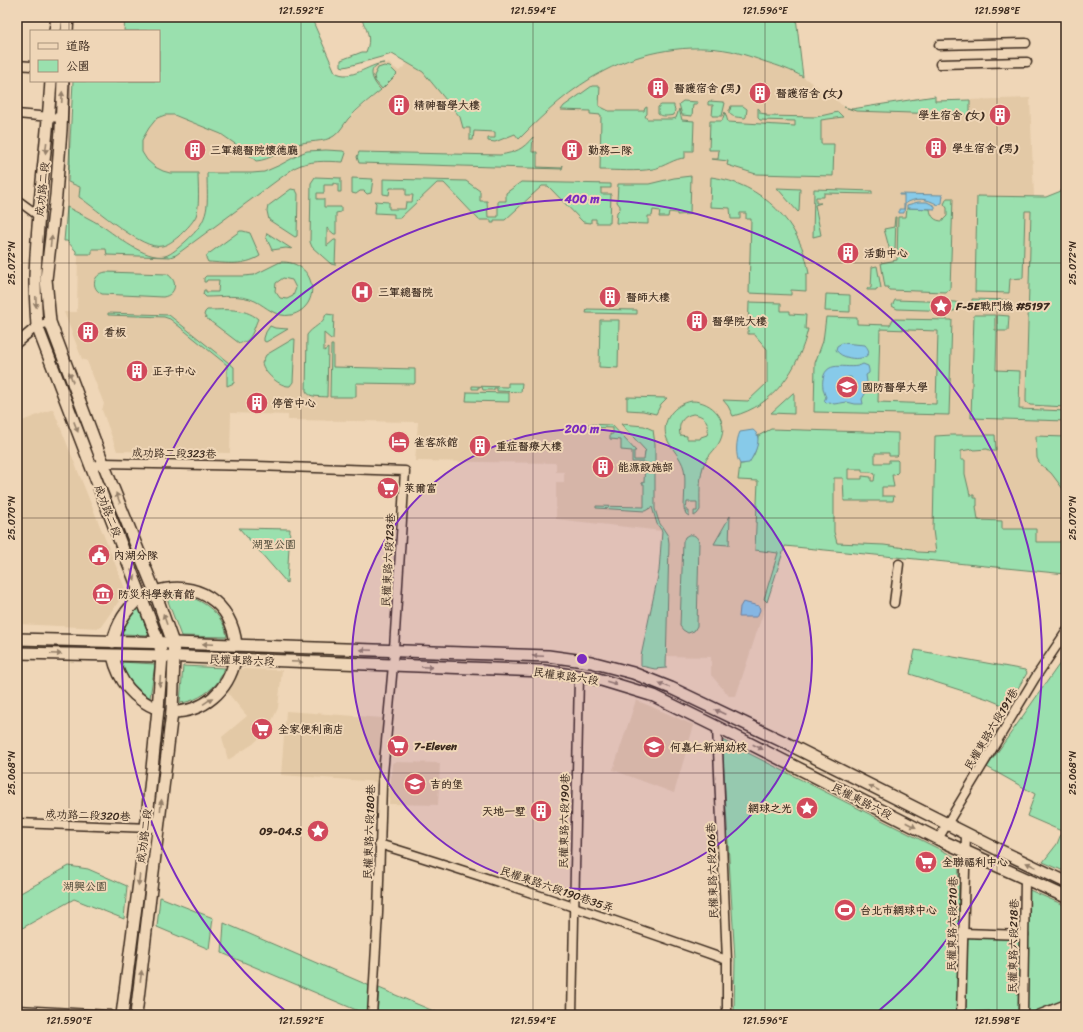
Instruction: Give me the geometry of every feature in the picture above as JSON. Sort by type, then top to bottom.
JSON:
[{"type":"main road","points":[[55,30],[57,17]]},
{"type":"main road","points":[[67,30],[68,17]]},
{"type":"main road","name":"成功路二段","points":[[51,82],[35,278],[37,326],[142,597],[159,642],[162,656],[146,828],[122,1015]]},
{"type":"main road","name":"成功路二段","points":[[63,82],[56,195],[46,279],[50,322],[103,463],[155,592],[173,643],[174,657],[172,712],[136,1015]]},
{"type":"main road","points":[[155,592],[172,588],[190,589],[202,593],[213,600],[230,620],[236,645]]},
{"type":"main road","points":[[113,642],[116,629],[123,617],[131,606],[142,597]]},
{"type":"main road","name":"民權東路六段","points":[[17,639],[159,642],[548,656],[591,662],[633,674],[671,688],[772,736],[966,834],[1066,882]]},
{"type":"main road","name":"民權東路六段","points":[[17,653],[162,656],[544,671],[598,679],[654,696],[938,839],[1066,897]]},
{"type":"main road","points":[[113,656],[119,676],[131,693],[139,700],[158,709]]},
{"type":"main road","points":[[172,712],[193,709],[212,699],[223,688],[231,674],[235,660]]},
{"type":"street","points":[[51,17],[57,17]]},
{"type":"street","points":[[939,45],[1026,43]]},
{"type":"street","points":[[940,64],[1027,62]]},
{"type":"street","points":[[17,65],[30,66]]},
{"type":"street","points":[[17,114],[61,118]]},
{"type":"street","points":[[17,200],[39,216]]},
{"type":"street","points":[[17,344],[37,326],[50,322]]},
{"type":"street","name":"成功路二段323巷","points":[[92,467],[103,463],[405,471]]},
{"type":"street","name":"民權東路六段123巷","points":[[394,651],[405,471]]},
{"type":"street","points":[[894,603],[899,564]]},
{"type":"street","name":"民權東路六段191巷","points":[[938,839],[1035,678],[1066,632]]},
{"type":"street","name":"民權東路六段180巷","points":[[372,1015],[382,785],[394,651]]},
{"type":"street","name":"民權東路六段190巷","points":[[572,1015],[578,676]]},
{"type":"street","name":"民權東路六段206巷","points":[[717,727],[727,960],[727,1015]]},
{"type":"street","name":"成功路二段320巷","points":[[17,823],[158,829]]},
{"type":"street","name":"民權東路六段210巷","points":[[961,1015],[966,834]]},
{"type":"street","name":"民權東路六段190巷35弄","points":[[379,844],[488,878],[727,960]]},
{"type":"street","name":"民權東路六段218巷","points":[[1023,1015],[1025,878]]},
{"type":"street","points":[[963,933],[1024,935]]},
{"type":"street","points":[[1038,1015],[1066,1004]]},
{"type":"street","points":[[17,1010],[110,1015]]},
{"type":"shaded area","points":[[687,49],[730,51],[778,65],[794,71],[835,99],[844,107],[852,109],[935,96],[935,101],[1030,98],[1034,197],[1046,197],[1066,189],[1066,574],[785,546],[736,696],[729,696],[711,675],[711,657],[665,656],[660,574],[665,536],[662,531],[556,519],[556,482],[564,482],[564,472],[556,472],[556,463],[415,461],[418,422],[288,420],[288,415],[231,413],[230,453],[117,451],[102,410],[104,404],[87,361],[82,359],[64,312],[77,312],[78,254],[76,254],[76,251],[67,241],[64,241],[68,182],[80,187],[79,197],[118,227],[157,247],[196,216],[198,204],[197,173],[170,173],[163,171],[155,167],[147,160],[142,152],[142,140],[157,118],[170,115],[182,118],[221,134],[256,161],[263,160],[295,145],[334,136],[348,119],[381,90],[372,78],[373,71],[377,65],[388,63],[399,71],[408,63],[423,72],[460,117],[508,122],[519,139],[563,98],[586,81],[604,71],[638,57],[667,50]]},
{"type":"shaded area","points":[[53,409],[126,591],[100,628],[17,624],[17,423]]},
{"type":"shaded area","points":[[239,669],[282,670],[278,708],[267,731],[253,744],[228,760],[222,737],[247,716],[227,692]]},
{"type":"shaded area","name":"何嘉仁新湖幼校","points":[[636,700],[694,725],[674,793],[613,770]]},
{"type":"shaded area","points":[[286,711],[383,718],[379,782],[281,775]]},
{"type":"shaded area","name":"吉的堡","points":[[392,763],[440,763],[438,805],[389,804]]},
{"type":"green space","points":[[125,17],[311,17],[335,72],[341,75],[353,74],[384,63],[375,67],[372,74],[375,82],[381,90],[352,115],[334,136],[326,140],[305,142],[295,145],[271,157],[256,161],[221,134],[174,115],[165,115],[157,118],[142,140],[142,152],[147,160],[155,167],[163,171],[170,173],[198,173],[198,201],[196,216],[185,230],[169,244],[154,246],[143,242],[120,228],[79,197],[80,187],[68,182],[73,82],[160,82],[160,30],[124,30]]},
{"type":"green space","points":[[360,17],[796,17],[803,77],[794,72],[731,51],[699,48],[666,50],[634,58],[619,64],[580,85],[569,93],[519,139],[515,134],[495,142],[488,141],[488,138],[495,138],[495,132],[474,131],[473,140],[470,140],[470,128],[463,128],[460,117],[423,72],[392,54],[349,66],[341,66],[341,60],[362,52],[366,52],[368,47],[368,34]]},
{"type":"green space","points":[[384,66],[390,67],[397,74],[382,89],[375,81],[374,76],[378,68]]},
{"type":"green space","points":[[592,86],[600,86],[599,106],[609,111],[644,111],[647,107],[647,114],[645,116],[647,119],[672,119],[676,118],[679,109],[682,120],[694,121],[693,151],[685,151],[685,158],[677,159],[653,169],[633,171],[600,170],[601,115],[590,114],[590,111],[561,110],[564,106]]},
{"type":"green space","points":[[935,96],[935,101],[970,100],[970,119],[966,115],[856,111],[844,107],[852,109]]},
{"type":"green space","points":[[683,101],[698,102],[697,104],[693,104],[692,116],[682,115],[679,104]]},
{"type":"green space","points":[[709,101],[725,103],[722,116],[712,116],[713,105],[708,105]]},
{"type":"green space","points":[[661,105],[674,105],[674,115],[664,116],[658,114],[658,107]]},
{"type":"green space","points":[[731,106],[743,106],[747,109],[746,117],[732,116],[729,113]]},
{"type":"green space","points":[[758,108],[760,113],[766,114],[766,116],[816,117],[838,112],[843,117],[821,120],[821,144],[834,144],[833,176],[756,174],[727,165],[728,161],[711,159],[718,159],[719,150],[709,150],[710,121],[722,121],[725,112],[728,122],[795,126],[795,121],[760,120],[758,118]]},
{"type":"green space","points":[[533,137],[532,152],[537,152],[537,167],[561,168],[563,165],[562,169],[359,163],[357,157],[359,152],[500,155],[518,150]]},
{"type":"green space","points":[[307,151],[343,151],[346,153],[343,162],[312,162],[294,168],[176,255],[170,257],[107,255],[106,249],[92,249],[92,254],[76,254],[76,251],[67,241],[64,241],[67,207],[98,223],[140,251],[157,256],[168,255],[194,233],[204,218],[207,203],[207,173],[264,172]]},
{"type":"green space","points":[[691,176],[690,214],[677,215],[677,213],[669,212],[668,217],[659,217],[660,211],[653,210],[652,216],[648,216],[648,224],[616,223],[617,212],[620,209],[617,202],[618,184],[649,184],[674,178]]},
{"type":"green space","points":[[315,177],[341,178],[341,192],[338,192],[338,184],[333,183],[333,185],[324,185],[324,193],[317,193],[317,199],[324,199],[324,207],[341,207],[341,212],[336,213],[336,234],[327,228],[327,246],[336,240],[335,265],[331,264],[312,247],[310,242],[311,183]]},
{"type":"green space","points":[[711,177],[729,181],[762,197],[788,222],[798,238],[805,255],[809,274],[806,274],[806,291],[791,290],[791,295],[749,293],[751,219],[746,219],[746,213],[740,213],[740,219],[731,219],[730,208],[710,207]]},
{"type":"green space","points":[[352,178],[373,179],[371,193],[367,194],[364,191],[360,191],[356,194],[352,193]]},
{"type":"green space","points":[[383,179],[466,181],[480,191],[480,201],[487,201],[488,217],[498,217],[498,201],[506,201],[506,193],[521,182],[611,184],[611,188],[601,188],[601,194],[611,194],[610,223],[596,223],[596,219],[591,219],[591,223],[583,222],[548,186],[542,186],[505,220],[494,220],[494,223],[491,223],[491,220],[479,220],[444,183],[437,183],[400,218],[394,218],[394,214],[375,213],[376,203],[374,201],[389,202],[389,209],[405,209],[406,202],[412,202],[413,195],[406,195],[406,188],[390,188],[389,195],[383,194]]},
{"type":"green space","points":[[777,188],[800,189],[798,212]]},
{"type":"green space","points":[[291,189],[296,190],[298,194],[297,236],[295,237],[269,220],[267,211],[268,206]]},
{"type":"green space","points":[[814,189],[872,191],[872,194],[824,193],[824,197],[816,197],[816,203],[821,203],[815,205],[821,235],[813,237]]},
{"type":"green space","points":[[1066,189],[1066,407],[1030,405],[1026,402],[1026,396],[1031,211],[1025,211],[1023,278],[1010,279],[1009,293],[975,292],[977,196],[1046,197]]},
{"type":"green space","points":[[947,198],[953,198],[950,289],[946,292],[889,290],[888,287],[885,287],[881,263],[897,260],[898,217],[906,217],[907,208],[930,209],[934,218],[943,221],[947,216],[947,208],[944,204]]},
{"type":"green space","points":[[895,217],[895,251],[890,251],[884,229],[894,227]]},
{"type":"green space","points":[[240,231],[250,233],[260,256],[242,263],[208,262],[206,258],[207,255]]},
{"type":"green space","points":[[267,233],[292,249],[286,248],[272,250],[266,237]]},
{"type":"green space","points":[[280,262],[292,263],[302,268],[308,276],[311,285],[311,294],[308,303],[301,310],[286,316],[276,313],[255,301],[244,297],[206,297],[203,294],[204,290],[206,290],[206,292],[218,292],[219,280],[207,280],[204,282],[204,278],[206,276],[254,275]],"holes":[[[283,278],[292,280],[296,288],[293,296],[287,299],[280,298],[275,291],[276,283]]]},
{"type":"green space","points":[[877,266],[881,288],[876,290],[867,290],[867,288],[871,288],[872,267]]},
{"type":"green space","points":[[106,272],[167,274],[173,280],[173,291],[171,294],[163,297],[102,294],[96,288],[95,282],[98,275]]},
{"type":"green space","points":[[826,294],[850,295],[850,312],[825,311]]},
{"type":"green space","points":[[972,299],[1009,300],[1009,309],[972,308]]},
{"type":"green space","points":[[895,300],[955,302],[958,303],[959,307],[954,311],[897,309],[892,306]]},
{"type":"green space","points":[[749,302],[781,303],[781,311],[790,311],[790,314],[806,315],[805,329],[808,329],[798,358],[782,383],[761,404],[748,411],[733,416],[723,400],[748,401],[767,383],[767,349],[754,334],[748,334]]},
{"type":"green space","points":[[587,309],[637,310],[637,314],[586,313]]},
{"type":"green space","points":[[207,310],[240,311],[252,315],[258,319],[247,341],[239,343],[206,318],[204,315]]},
{"type":"green space","points":[[108,313],[169,315],[234,367],[234,383],[227,386],[227,365],[170,319],[164,317],[108,315]]},
{"type":"green space","points":[[326,314],[334,315],[333,339],[324,333],[324,351],[328,348],[327,397],[312,396],[306,391],[307,335],[325,318]]},
{"type":"green space","points":[[974,315],[995,315],[995,330],[997,330],[997,315],[1009,316],[1008,331],[997,331],[996,370],[1020,371],[1019,409],[1066,411],[1066,421],[971,418]]},
{"type":"green space","points":[[826,317],[857,318],[857,324],[890,325],[893,319],[952,320],[949,415],[814,412],[815,363],[823,341]],"holes":[[[880,329],[938,331],[936,404],[878,402]]]},
{"type":"green space","points":[[600,320],[619,320],[618,368],[599,367]]},
{"type":"green space","points":[[270,326],[288,329],[266,342],[264,341],[264,338]]},
{"type":"green space","points":[[295,339],[293,382],[290,386],[286,386],[273,379],[263,367],[262,363],[266,355]]},
{"type":"green space","points":[[331,345],[333,345],[333,367],[415,369],[415,383],[356,383],[356,397],[330,397]]},
{"type":"green space","points":[[508,383],[522,383],[521,392],[497,391],[497,388],[494,388],[494,390],[483,390],[482,387],[472,389],[472,386],[508,387]]},
{"type":"green space","points":[[467,392],[509,393],[509,402],[466,401]]},
{"type":"green space","points":[[793,393],[794,414],[771,413]]},
{"type":"green space","points":[[627,397],[667,398],[661,404],[656,414],[627,410]]},
{"type":"green space","points":[[692,401],[706,404],[717,413],[723,426],[720,441],[704,463],[700,483],[700,510],[694,516],[694,511],[697,511],[697,502],[687,502],[686,511],[689,511],[689,516],[686,514],[684,509],[684,469],[681,461],[671,447],[665,432],[665,426],[670,414],[685,403]],"holes":[[[689,415],[701,416],[706,421],[708,427],[707,435],[701,437],[700,439],[687,439],[687,436],[680,435],[680,424],[682,421]]]},
{"type":"green space","points":[[584,424],[612,425],[636,451],[634,451],[634,460],[644,460],[646,451],[621,424],[644,426],[653,430],[655,444],[655,509],[659,522],[668,536],[669,543],[666,668],[655,669],[641,666],[641,656],[659,571],[662,531],[657,524],[652,507],[645,511],[596,508],[596,506],[644,507],[644,484],[642,483],[644,482],[645,462],[632,462],[632,451],[621,450],[621,440],[610,439],[610,434],[613,434],[613,428],[584,427]]},
{"type":"green space","points":[[771,429],[898,433],[897,456],[889,456],[889,453],[875,453],[875,463],[889,463],[889,460],[898,461],[898,472],[895,475],[892,475],[894,487],[882,487],[882,496],[894,496],[893,501],[844,501],[843,478],[834,478],[834,532],[837,543],[884,545],[912,549],[917,552],[936,553],[933,530],[935,436],[995,435],[996,451],[987,449],[973,449],[961,451],[961,460],[965,460],[965,474],[970,495],[974,495],[974,498],[977,498],[976,506],[978,520],[1002,521],[1002,529],[1036,529],[1036,542],[1066,542],[1066,574],[785,546],[767,602],[764,599],[778,553],[755,550],[758,481],[738,480],[740,464],[749,462],[752,458],[756,450],[758,436]],"holes":[[[848,469],[862,469],[862,472],[871,472],[875,474],[874,481],[871,481],[871,477],[862,476],[862,479],[848,479]]]},
{"type":"green space","points":[[1036,436],[1066,437],[1066,493],[1051,473],[1040,464],[1037,458]]},
{"type":"green space","points":[[730,516],[729,545],[714,544]]},
{"type":"green space","name":"湖聖公園","points":[[239,528],[290,529],[287,583]]},
{"type":"green space","points":[[688,535],[695,536],[699,542],[697,626],[694,631],[688,633],[680,626],[683,542],[685,537]]},
{"type":"green space","points":[[172,594],[190,597],[209,607],[223,624],[227,637],[181,636],[166,596]]},
{"type":"green space","points":[[138,607],[149,635],[122,634],[127,621]]},
{"type":"green space","points":[[915,650],[1025,670],[1027,673],[1007,707],[988,699],[910,674]]},
{"type":"green space","points":[[1065,656],[1066,833],[1027,816],[1035,794],[987,767]]},
{"type":"green space","points":[[121,662],[155,664],[150,698],[132,683]]},
{"type":"green space","points":[[183,666],[225,668],[220,678],[212,688],[200,697],[180,703]]},
{"type":"green space","name":"台北市網球中心","points":[[722,740],[959,859],[957,1015],[734,1015],[735,960]]},
{"type":"green space","points":[[1061,834],[1066,835],[1066,872],[1043,862],[1057,844]]},
{"type":"green space","name":"湖興公園","points":[[69,866],[88,869],[127,886],[124,919],[74,899],[17,931],[17,895]]},
{"type":"green space","points":[[1025,888],[1066,906],[1066,1001],[1029,1015],[1024,1015]]},
{"type":"green space","points":[[160,897],[213,918],[209,949],[157,927]]},
{"type":"green space","points":[[224,923],[370,986],[368,1015],[222,953]]},
{"type":"green space","points":[[967,936],[1019,938],[1018,1015],[990,1015],[990,1011],[966,1012]]},
{"type":"green space","points":[[379,988],[443,1015],[377,1015]]},
{"type":"water","points":[[899,194],[943,195],[942,203],[938,205],[930,201],[917,199],[905,204],[904,213],[899,213],[899,209],[904,209],[904,195]]},
{"type":"water","points":[[918,202],[927,202],[935,206],[935,209],[907,208],[907,205]]},
{"type":"water","points":[[842,343],[865,345],[868,350],[868,354],[865,357],[859,358],[846,357],[836,350],[837,346]]},
{"type":"water","points":[[863,364],[868,366],[869,370],[869,373],[866,375],[868,389],[862,399],[863,404],[847,402],[834,404],[830,402],[826,403],[824,401],[826,397],[823,390],[823,379],[825,372],[829,368],[834,367],[858,366]],"holes":[[[851,377],[853,382],[852,388],[842,391],[838,390],[836,386],[842,379]]]},
{"type":"water","points":[[753,430],[758,437],[757,446],[749,463],[740,464],[738,461],[737,444],[740,432]]},
{"type":"water","points":[[743,602],[759,606],[760,610],[757,617],[739,617],[740,607]]},
{"type":"place","name":"醫護宿舍 (男)","points":[[658,88]]},
{"type":"place","name":"醫護宿舍 (女)","points":[[760,93]]},
{"type":"place","name":"精神醫學大樓","points":[[399,105]]},
{"type":"place","name":"學生宿舍 (女)","points":[[1000,115]]},
{"type":"place","name":"學生宿舍 (男)","points":[[936,148]]},
{"type":"place","name":"三軍總醫院懷德廳","points":[[195,150]]},
{"type":"place","name":"勤務二隊","points":[[572,150]]},
{"type":"place","name":"活動中心","points":[[848,253]]},
{"type":"place","name":"三軍總醫院","points":[[362,292]]},
{"type":"place","name":"醫師大樓","points":[[610,297]]},
{"type":"place","name":"F-5E戰鬥機 #5197","points":[[941,306]]},
{"type":"place","name":"醫學院大樓","points":[[697,321]]},
{"type":"place","name":"看板","points":[[88,332]]},
{"type":"place","name":"正子中心","points":[[137,371]]},
{"type":"place","name":"國防醫學大學","points":[[847,387]]},
{"type":"place","name":"停管中心","points":[[257,403]]},
{"type":"place","name":"雀客旅館","points":[[399,442]]},
{"type":"place","name":"重症醫療大樓","points":[[480,446]]},
{"type":"place","name":"能源設施部","points":[[603,467]]},
{"type":"place","name":"萊爾富","points":[[388,488]]},
{"type":"place","name":"內湖分隊","points":[[99,555]]},
{"type":"place","name":"防災科學教育館","points":[[103,594]]},
{"type":"place","name":"全家便利商店","points":[[262,729]]},
{"type":"place","name":"7-Eleven","points":[[398,746]]},
{"type":"place","name":"何嘉仁新湖幼校","points":[[654,747]]},
{"type":"place","name":"吉的堡","points":[[415,784]]},
{"type":"place","name":"網球之光","points":[[807,808]]},
{"type":"place","name":"天地一墅","points":[[541,811]]},
{"type":"place","name":"09-04.S","points":[[318,831]]},
{"type":"place","name":"全聯福利中心","points":[[926,862]]},
{"type":"place","name":"台北市網球中心","points":[[845,910]]}]
